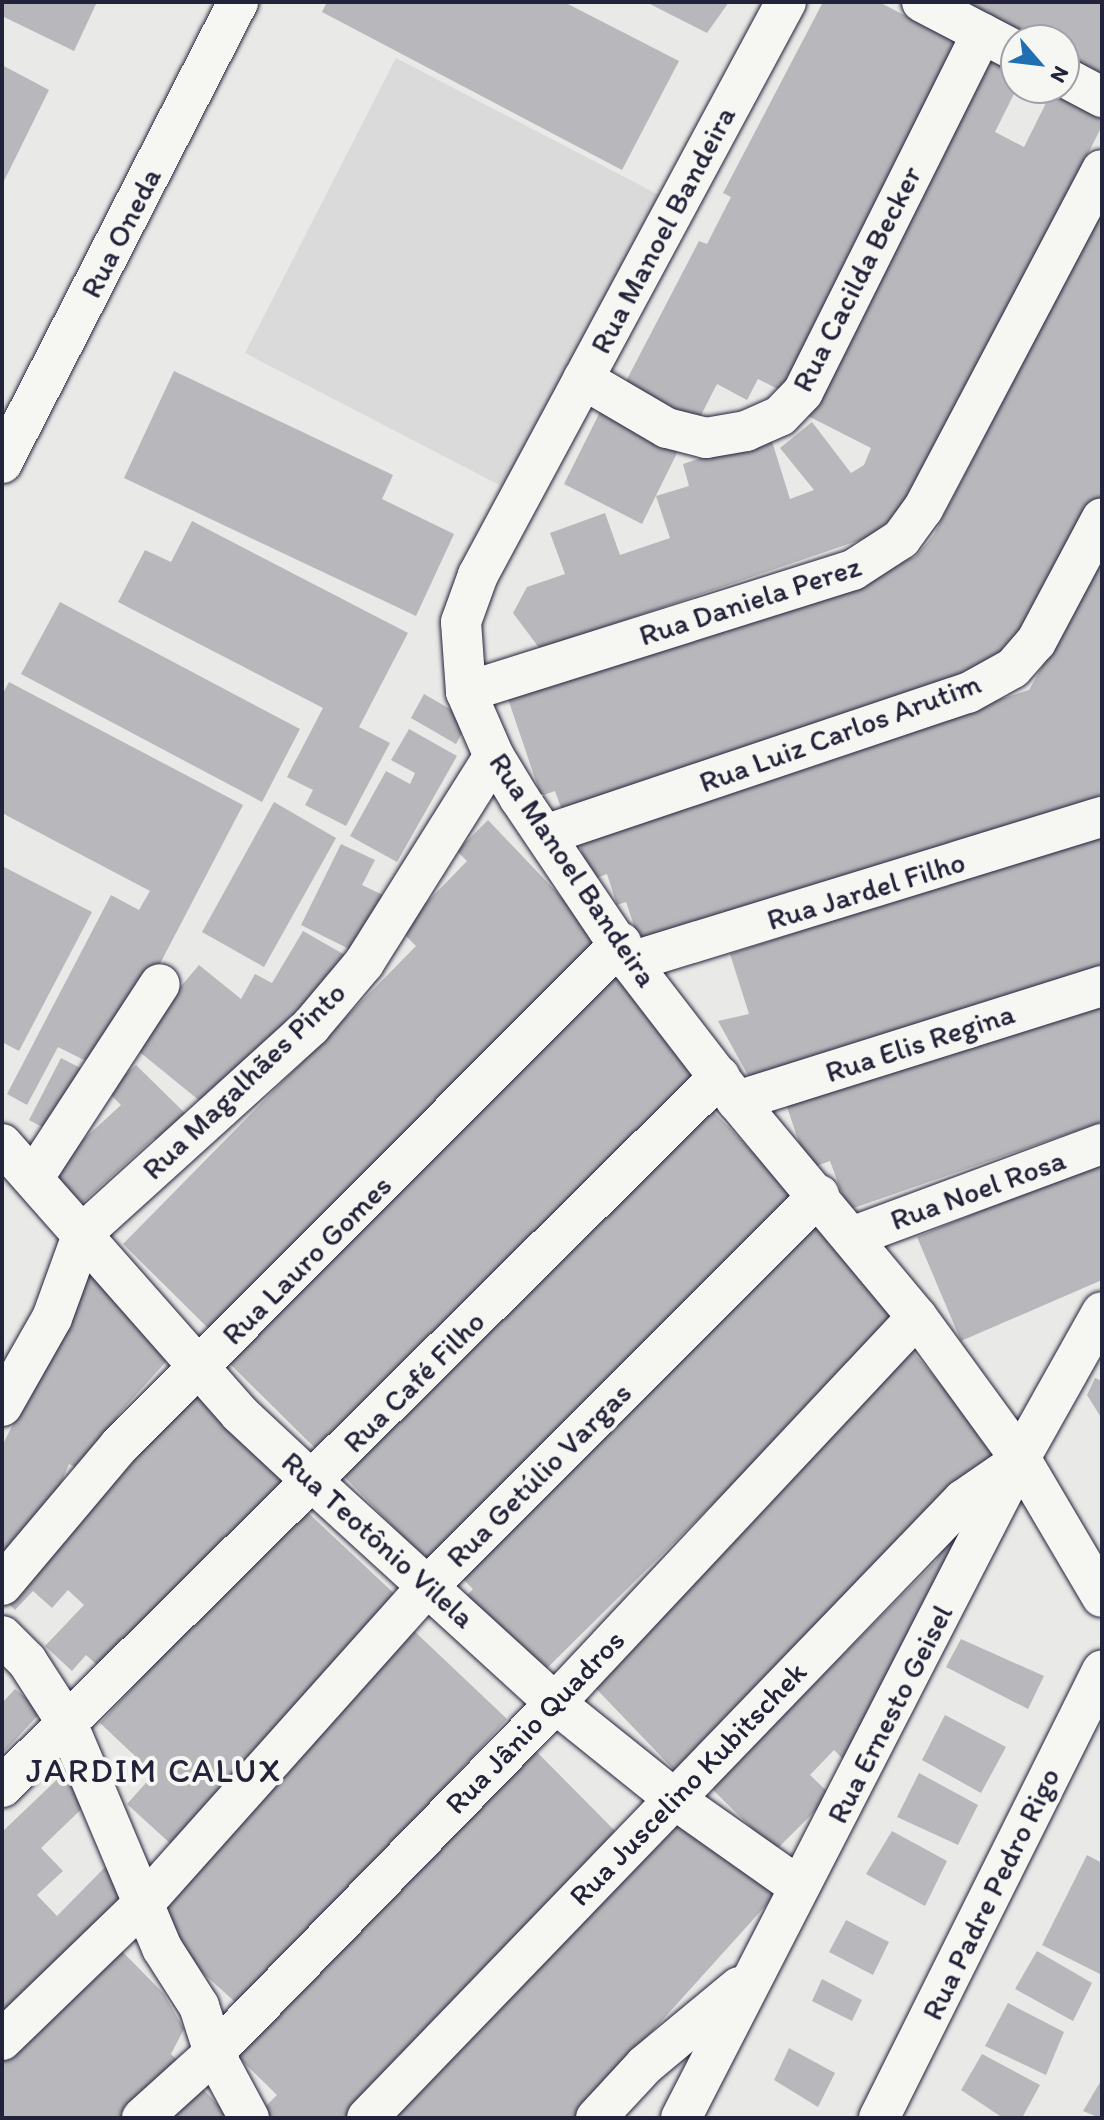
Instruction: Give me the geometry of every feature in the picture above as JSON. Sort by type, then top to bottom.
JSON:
[{"type":"street","name":"Rua Oneda","points":[[2,463],[238,2]]},
{"type":"street","name":"Rua Manoel Bandeira","points":[[786,2],[478,575],[461,622],[466,692],[494,756],[625,952],[729,1089],[854,1236],[917,1317],[1019,1460],[1102,1597]]},
{"type":"street","points":[[922,2],[999,42]]},
{"type":"street","name":"Rua Cacilda Becker","points":[[583,379],[667,428],[706,438],[746,431],[780,416],[803,392],[999,42]]},
{"type":"street","points":[[1080,85],[1102,97]]},
{"type":"street","name":"Rua Daniela Perez","points":[[466,692],[853,570],[901,539],[923,509],[1102,170]]},
{"type":"street","name":"Rua Luiz Carlos Arutim","points":[[545,835],[968,693],[1013,668],[1036,642],[1102,518]]},
{"type":"street","name":"Rua Magalhães Pinto","points":[[83,1233],[311,1026],[364,963],[494,756]]},
{"type":"street","name":"Rua Jardel Filho","points":[[625,952],[1102,817]]},
{"type":"street","name":"Rua Lauro Gomes","points":[[2,1585],[119,1446],[625,952]]},
{"type":"street","points":[[34,1177],[160,984]]},
{"type":"street","name":"Rua Elis Regina","points":[[729,1089],[1102,986]]},
{"type":"street","name":"Rua Café Filho","points":[[2,1787],[313,1482],[729,1089]]},
{"type":"street","name":"Rua Teotônio Vilela","points":[[2,1144],[202,1367],[240,1414],[555,1703],[673,1798],[799,1887]]},
{"type":"street","name":"Rua Noel Rosa","points":[[854,1236],[1102,1144]]},
{"type":"street","name":"Rua Getúlio Vargas","points":[[2,2040],[146,1901],[428,1586],[819,1195]]},
{"type":"street","points":[[2,1406],[52,1318],[83,1233]]},
{"type":"street","name":"Rua Ernesto Geisel","points":[[681,2118],[751,1976],[1019,1460],[1102,1312]]},
{"type":"street","name":"Rua Jânio Quadros","points":[[142,2118],[214,2053],[555,1703],[917,1317]]},
{"type":"street","name":"Rua Juscelino Kubitschek","points":[[367,2118],[963,1500],[1019,1460]]},
{"type":"street","points":[[2,1636],[27,1661],[67,1723],[146,1901],[162,1948],[199,2006],[214,2053],[249,2118]]},
{"type":"street","name":"Rua Padre Pedro Rigo","points":[[879,2118],[1102,1671]]},
{"type":"street","points":[[596,2118],[645,2065],[751,1976]]},
{"type":"shaded area","points":[[396,58],[659,195],[507,489],[245,353]]},
{"type":"building","points":[[2,2],[97,2],[74,51],[2,16]]},
{"type":"building","points":[[327,2],[564,2],[679,61],[622,170],[322,12]]},
{"type":"building","points":[[646,2],[729,2],[707,33]]},
{"type":"building","points":[[823,2],[879,2],[967,48],[786,393],[758,379],[747,400],[717,384],[697,423],[624,385],[699,241],[707,244],[731,197],[723,193]]},
{"type":"building","points":[[958,2],[1102,2],[1102,77],[1080,65],[1080,24],[1000,24]]},
{"type":"building","points":[[990,54],[1000,59],[1000,104],[1009,104],[995,132],[1024,147],[1046,104],[1077,104],[1102,117],[1102,126],[925,475],[894,516],[872,536],[540,649],[513,613],[527,587],[565,574],[550,533],[605,513],[620,555],[670,538],[656,496],[689,486],[683,464],[770,435],[790,499],[814,490],[780,448],[812,422],[851,473],[864,465],[871,448],[808,416]]},
{"type":"building","points":[[2,65],[49,90],[2,185]]},
{"type":"building","points":[[1102,209],[1102,501],[1012,658],[563,813],[555,791],[541,796],[508,699],[915,557],[933,536]]},
{"type":"building","points":[[174,371],[393,475],[382,499],[454,534],[416,616],[124,478]]},
{"type":"building","points":[[600,412],[678,451],[642,524],[564,484]]},
{"type":"building","points":[[192,521],[408,633],[359,727],[390,743],[346,826],[305,805],[313,790],[287,777],[323,708],[118,602],[145,550],[171,562]]},
{"type":"building","points":[[1102,559],[1102,795],[642,949],[626,902],[617,905],[607,874],[591,880],[576,833],[1029,690]]},
{"type":"building","points":[[60,602],[300,729],[262,802],[21,674]]},
{"type":"building","points":[[9,682],[243,805],[119,1042],[94,1065],[58,1047],[27,1105],[7,1094],[111,895],[139,910],[150,891],[2,813],[2,695]]},
{"type":"building","points":[[424,694],[469,720],[456,744],[411,718]]},
{"type":"building","points":[[409,729],[457,756],[397,862],[350,836],[386,771],[410,784],[415,773],[391,760]]},
{"type":"building","points":[[274,802],[336,838],[264,967],[202,932]]},
{"type":"building","points":[[488,820],[604,942],[215,1335],[123,1244],[416,946],[400,930],[467,861],[457,851]]},
{"type":"building","points":[[1102,831],[1102,965],[750,1079],[718,1021],[749,1014],[730,954]]},
{"type":"building","points":[[341,844],[375,860],[362,885],[385,896],[357,953],[301,925]]},
{"type":"building","points":[[2,866],[92,912],[19,1051],[2,1042]]},
{"type":"building","points":[[303,931],[345,955],[314,1008],[211,1110],[131,1045],[199,965],[241,999],[255,974],[272,983]]},
{"type":"building","points":[[615,969],[708,1062],[320,1453],[225,1359]]},
{"type":"building","points":[[1102,994],[1102,1122],[848,1210],[830,1161],[808,1169],[786,1104]]},
{"type":"building","points":[[61,1058],[90,1073],[57,1135],[29,1120]]},
{"type":"building","points":[[136,1065],[192,1120],[163,1147],[154,1138],[82,1203],[49,1171],[121,1105],[107,1091]]},
{"type":"building","points":[[711,1109],[799,1200],[428,1563],[340,1472]]},
{"type":"building","points":[[1102,1161],[1102,1280],[961,1341],[917,1237]]},
{"type":"building","points":[[814,1225],[903,1316],[537,1678],[461,1601],[473,1589],[459,1575]]},
{"type":"building","points":[[95,1263],[137,1314],[130,1321],[171,1356],[118,1415],[104,1446],[96,1441],[83,1471],[69,1464],[45,1522],[2,1573],[2,1446]]},
{"type":"building","points":[[912,1351],[1001,1453],[677,1773],[583,1675]]},
{"type":"building","points":[[1095,1378],[1102,1381],[1102,1419],[1087,1395]]},
{"type":"building","points":[[191,1391],[287,1482],[107,1674],[86,1655],[72,1671],[45,1646],[84,1605],[68,1590],[52,1608],[33,1591],[15,1610],[2,1597]]},
{"type":"building","points":[[301,1506],[401,1600],[173,1846],[127,1804],[154,1774],[100,1723]]},
{"type":"building","points":[[985,1518],[844,1760],[834,1750],[810,1775],[831,1795],[775,1851],[711,1788],[936,1561],[947,1539]]},
{"type":"building","points":[[412,1629],[507,1719],[243,2009],[195,1966],[154,1907]]},
{"type":"building","points":[[961,1639],[1044,1676],[1028,1709],[946,1667]]},
{"type":"building","points":[[15,1689],[42,1711],[2,1754],[2,1703]]},
{"type":"building","points":[[945,1715],[1006,1747],[981,1793],[922,1760]]},
{"type":"building","points":[[531,1746],[624,1840],[349,2118],[266,2118],[260,2112],[277,2095],[230,2049]]},
{"type":"building","points":[[68,1769],[95,1796],[41,1848],[63,1871],[37,1895],[57,1916],[112,1860],[124,1899],[2,2019],[2,1832]]},
{"type":"building","points":[[919,1773],[978,1805],[958,1845],[897,1817]]},
{"type":"building","points":[[688,1815],[777,1893],[574,2118],[387,2118]]},
{"type":"building","points":[[892,1831],[947,1861],[925,1906],[866,1874]]},
{"type":"building","points":[[1087,1855],[1102,1863],[1102,1975],[1042,1945]]},
{"type":"building","points":[[846,1920],[889,1942],[873,1975],[829,1952]]},
{"type":"building","points":[[114,1943],[164,1994],[184,2029],[171,2054],[180,2063],[124,2118],[2,2118],[2,2052]]},
{"type":"building","points":[[1037,1951],[1092,1983],[1073,2021],[1015,1989]]},
{"type":"building","points":[[822,1979],[862,2000],[852,2021],[812,2001]]},
{"type":"building","points":[[1008,2003],[1064,2032],[1046,2075],[985,2046]]},
{"type":"building","points":[[789,2048],[835,2073],[818,2107],[774,2080]]},
{"type":"building","points":[[982,2054],[1040,2085],[1022,2118],[1003,2118],[961,2090]]},
{"type":"building","points":[[1102,2079],[1102,2118],[1100,2118],[1083,2111]]},
{"type":"building","points":[[198,2084],[231,2118],[164,2118]]},
{"type":"district","name":"JARDIM CALUX","points":[[154,1771]]}]
